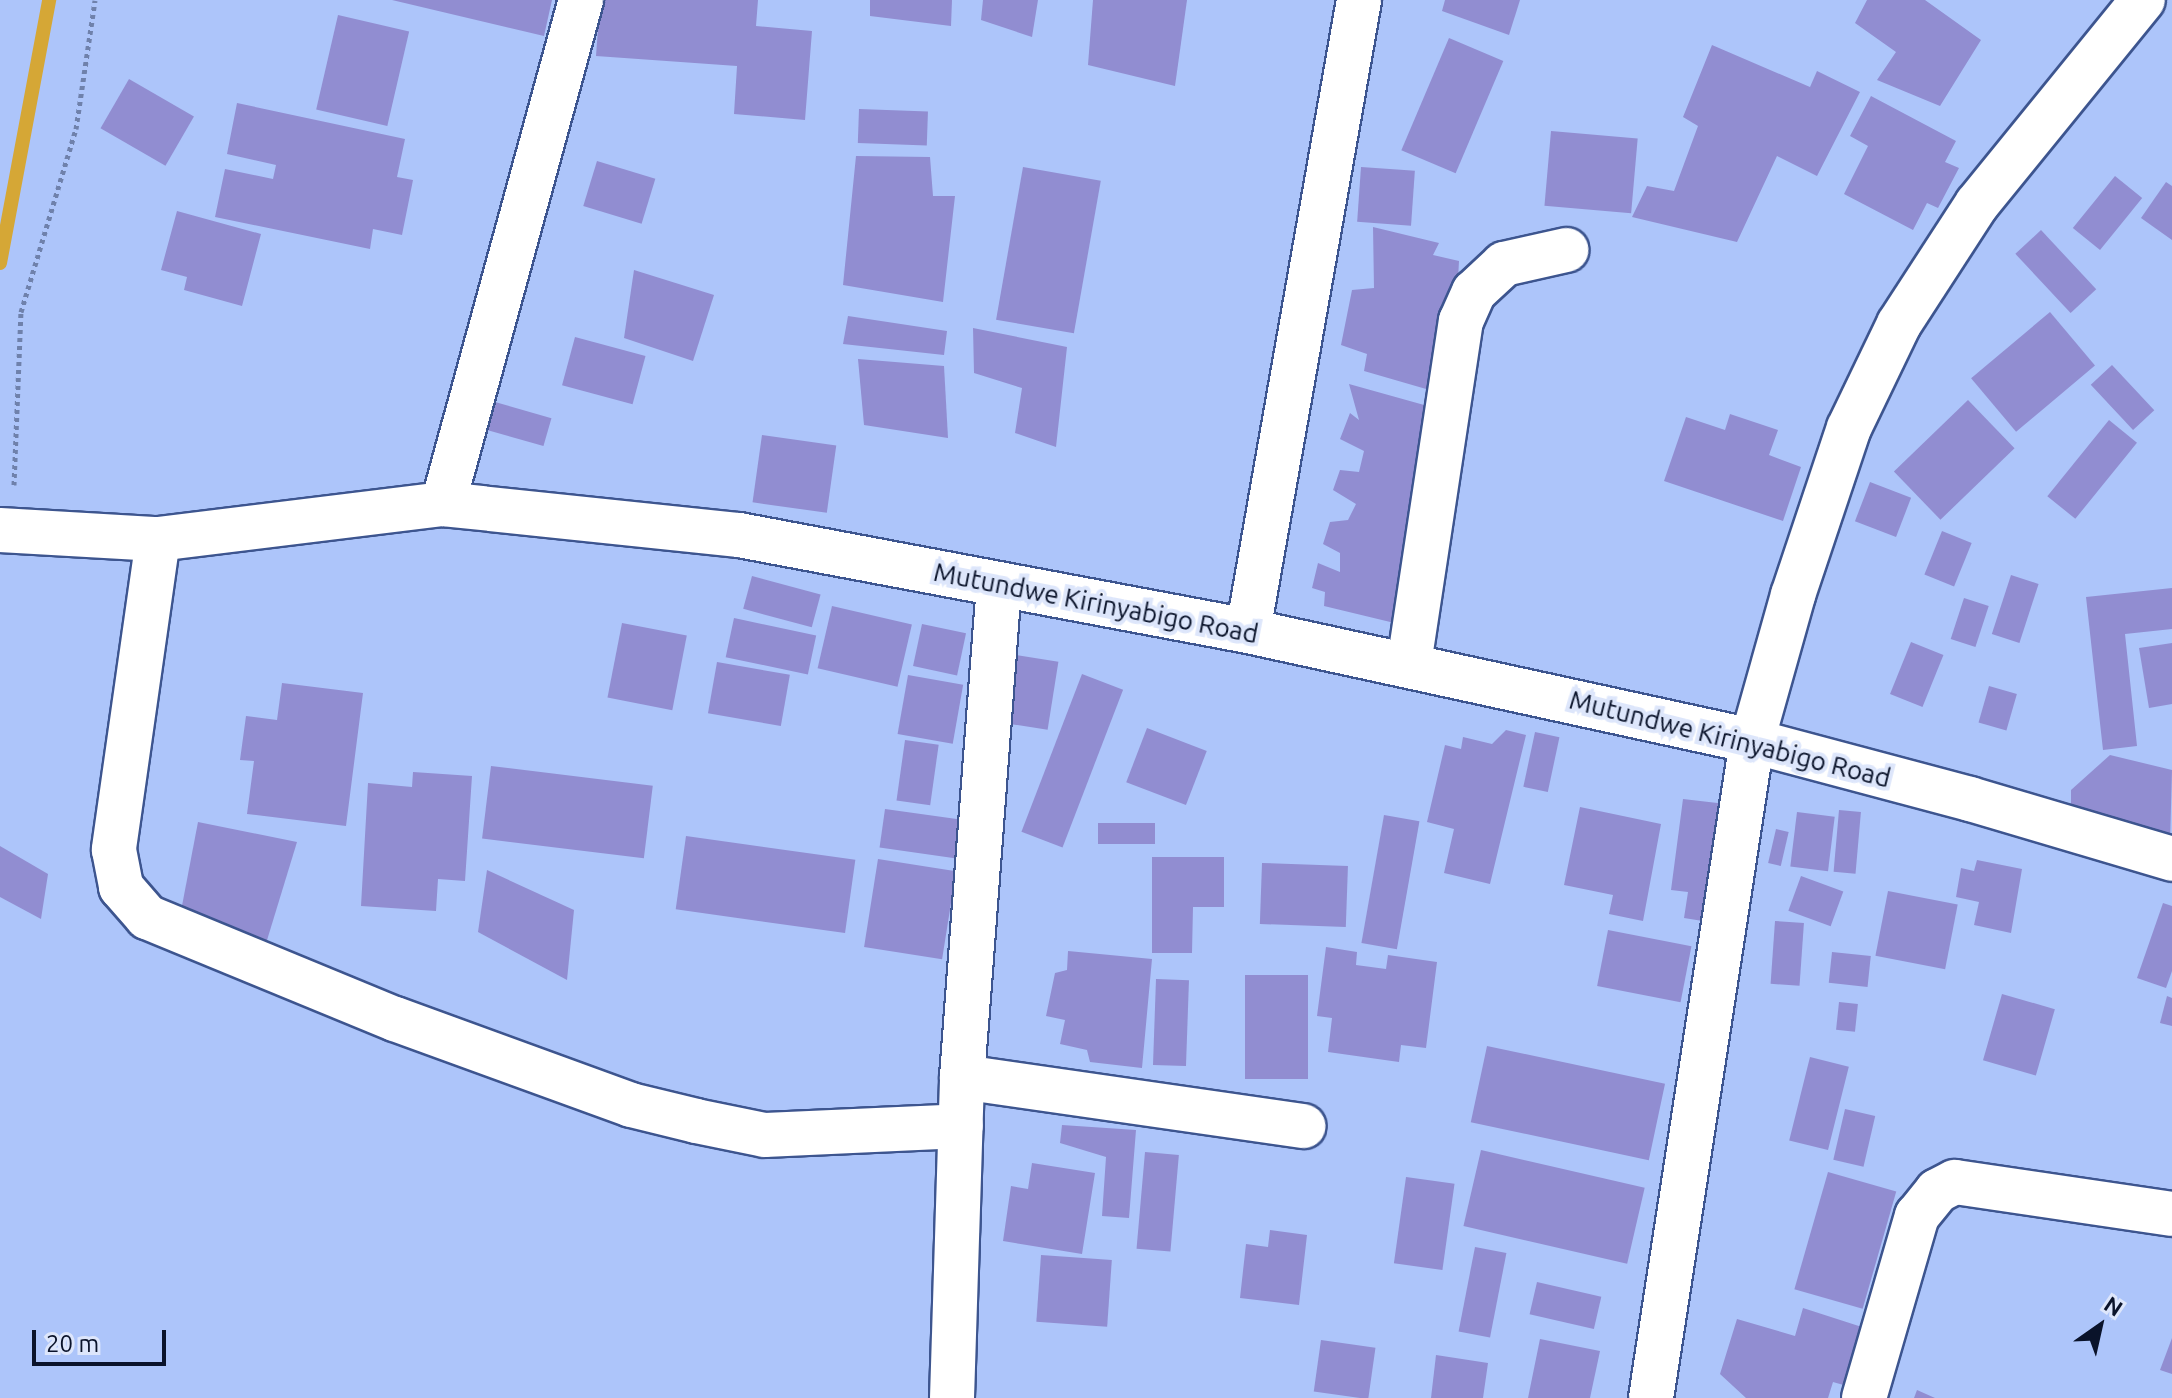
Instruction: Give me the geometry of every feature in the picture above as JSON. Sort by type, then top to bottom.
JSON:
[{"type":"street","points":[[443,504],[581,0]]},
{"type":"street","points":[[1248,631],[1359,0]]},
{"type":"street","points":[[1651,1398],[1752,741],[1793,595],[1849,428],[1899,324],[1977,204],[2143,0]]},
{"type":"street","points":[[1409,664],[1461,321],[1474,292],[1504,264],[1566,250]]},
{"type":"street","name":"Mutundwe Kirinyabigo Road","points":[[6,531],[158,539],[443,504],[739,535],[1248,631],[1752,741],[1970,799],[2172,859]]},
{"type":"street","points":[[158,539],[114,850],[121,887],[147,917],[395,1019],[631,1105],[765,1135],[961,1126]]},
{"type":"street","points":[[952,1398],[962,1077],[977,837],[999,585]]},
{"type":"street","points":[[962,1077],[1303,1126]]},
{"type":"street","points":[[1864,1398],[1917,1216],[1937,1191],[1955,1182],[2172,1214]]},
{"type":"path","points":[[6,531],[21,312],[76,129],[95,0]]},
{"type":"building","points":[[392,0],[552,0],[544,36]]},
{"type":"building","points":[[600,0],[758,0],[756,26],[812,31],[805,120],[734,114],[737,66],[596,56]]},
{"type":"building","points":[[870,0],[952,0],[951,26],[870,16]]},
{"type":"building","points":[[983,0],[1038,0],[1032,37],[981,20]]},
{"type":"building","points":[[1093,0],[1187,0],[1175,86],[1088,65]]},
{"type":"building","points":[[1445,0],[1520,0],[1509,35],[1442,11]]},
{"type":"building","points":[[1867,0],[1925,0],[1981,40],[1940,106],[1877,80],[1896,52],[1855,23]]},
{"type":"building","points":[[338,15],[409,31],[387,126],[316,110]]},
{"type":"building","points":[[1449,38],[1503,61],[1456,173],[1401,150]]},
{"type":"building","points":[[1712,45],[1810,87],[1817,71],[1860,92],[1817,176],[1777,156],[1737,242],[1632,217],[1647,186],[1674,191],[1698,126],[1683,117]]},
{"type":"building","points":[[129,79],[194,116],[165,166],[100,128]]},
{"type":"building","points":[[1871,96],[1956,141],[1945,162],[1959,168],[1938,208],[1927,203],[1913,230],[1844,194],[1868,146],[1850,136]]},
{"type":"building","points":[[237,103],[405,139],[397,177],[413,180],[402,235],[373,229],[370,249],[215,217],[225,169],[273,179],[276,165],[227,154]]},
{"type":"building","points":[[859,109],[928,111],[927,145],[858,143]]},
{"type":"building","points":[[1551,131],[1638,139],[1631,213],[1544,206]]},
{"type":"building","points":[[856,156],[930,157],[933,196],[955,196],[943,302],[843,285]]},
{"type":"building","points":[[597,161],[655,179],[642,224],[583,206]]},
{"type":"building","points":[[1023,167],[1101,181],[1074,333],[996,320]]},
{"type":"building","points":[[1361,167],[1415,171],[1411,226],[1357,222]]},
{"type":"building","points":[[2115,176],[2142,198],[2100,250],[2073,228]]},
{"type":"building","points":[[2166,182],[2172,186],[2172,240],[2141,218]]},
{"type":"building","points":[[177,211],[261,234],[242,306],[184,290],[187,277],[161,270]]},
{"type":"building","points":[[1373,227],[1439,243],[1433,255],[1459,261],[1456,316],[1439,311],[1433,391],[1364,371],[1367,354],[1341,345],[1352,290],[1374,288]]},
{"type":"building","points":[[2041,230],[2096,289],[2071,313],[2015,254]]},
{"type":"building","points":[[634,270],[714,295],[693,361],[624,338]]},
{"type":"building","points":[[2050,312],[2095,366],[2016,432],[1971,378]]},
{"type":"building","points":[[848,316],[947,331],[944,355],[843,344]]},
{"type":"building","points":[[973,328],[1067,347],[1056,447],[1015,433],[1022,388],[974,373]]},
{"type":"building","points":[[575,337],[646,356],[633,404],[562,385]]},
{"type":"building","points":[[858,359],[944,366],[948,438],[864,425]]},
{"type":"building","points":[[2112,365],[2154,410],[2133,430],[2091,385]]},
{"type":"building","points":[[1349,384],[1442,410],[1411,627],[1324,606],[1325,592],[1312,588],[1318,563],[1340,572],[1340,553],[1323,544],[1330,522],[1348,520],[1356,504],[1333,490],[1340,470],[1359,472],[1364,451],[1340,439],[1350,413],[1359,420]]},
{"type":"building","points":[[488,400],[551,418],[543,446],[480,428]]},
{"type":"building","points":[[1968,400],[2015,448],[1940,520],[1894,472]]},
{"type":"building","points":[[1730,414],[1778,430],[1769,455],[1801,467],[1783,521],[1664,481],[1686,417],[1725,430]]},
{"type":"building","points":[[2109,420],[2137,443],[2075,519],[2047,496]]},
{"type":"building","points":[[762,435],[836,445],[827,513],[753,502]]},
{"type":"building","points":[[1870,482],[1911,498],[1896,537],[1855,521]]},
{"type":"building","points":[[1942,531],[1972,543],[1954,587],[1924,575]]},
{"type":"building","points":[[2011,575],[2039,584],[2019,643],[1992,634]]},
{"type":"building","points":[[752,576],[821,594],[812,627],[743,609]]},
{"type":"building","points":[[2172,588],[2172,629],[2125,634],[2137,746],[2103,750],[2086,597]]},
{"type":"building","points":[[1964,598],[1989,606],[1975,647],[1951,639]]},
{"type":"building","points":[[832,606],[912,624],[898,687],[818,668]]},
{"type":"building","points":[[734,618],[816,635],[808,675],[726,657]]},
{"type":"building","points":[[622,623],[687,636],[672,710],[607,698]]},
{"type":"building","points":[[922,624],[966,633],[957,675],[913,666]]},
{"type":"building","points":[[1911,642],[1943,655],[1922,707],[1890,694]]},
{"type":"building","points":[[2172,643],[2172,704],[2149,708],[2139,648]]},
{"type":"building","points":[[1010,654],[1058,662],[1048,730],[999,722]]},
{"type":"building","points":[[717,662],[790,675],[781,726],[708,713]]},
{"type":"building","points":[[1082,674],[1123,690],[1063,848],[1021,832]]},
{"type":"building","points":[[908,675],[963,685],[953,744],[898,734]]},
{"type":"building","points":[[282,683],[363,693],[346,826],[247,814],[254,761],[240,760],[246,716],[277,720]]},
{"type":"building","points":[[1989,686],[2017,694],[2006,731],[1979,723]]},
{"type":"building","points":[[1147,728],[1207,751],[1186,805],[1126,782]]},
{"type":"building","points":[[1506,730],[1526,735],[1490,884],[1444,873],[1454,829],[1427,822],[1445,745],[1461,749],[1463,737],[1492,744]]},
{"type":"building","points":[[1535,732],[1559,737],[1548,792],[1523,787]]},
{"type":"building","points":[[905,740],[939,745],[930,805],[897,800]]},
{"type":"building","points":[[2110,755],[2172,770],[2170,843],[2071,820],[2071,790]]},
{"type":"building","points":[[491,766],[653,786],[644,858],[482,838]]},
{"type":"building","points":[[413,772],[472,776],[465,881],[438,879],[436,911],[361,906],[368,783],[412,787]]},
{"type":"building","points":[[1683,799],[1726,804],[1709,922],[1684,918],[1688,892],[1671,890]]},
{"type":"building","points":[[1580,807],[1661,824],[1643,921],[1609,914],[1613,895],[1564,885]]},
{"type":"building","points":[[885,809],[960,820],[955,858],[880,848]]},
{"type":"building","points":[[1839,810],[1861,812],[1856,874],[1834,872]]},
{"type":"building","points":[[1797,812],[1835,817],[1828,871],[1790,867]]},
{"type":"building","points":[[1384,815],[1419,821],[1397,949],[1361,943]]},
{"type":"building","points":[[198,822],[297,842],[264,950],[181,911]]},
{"type":"building","points":[[1098,823],[1155,823],[1155,844],[1098,844]]},
{"type":"building","points":[[1776,829],[1789,832],[1781,866],[1768,863]]},
{"type":"building","points":[[686,836],[855,860],[845,933],[676,909]]},
{"type":"building","points":[[0,846],[48,874],[41,919],[0,897]]},
{"type":"building","points":[[1152,857],[1224,857],[1224,907],[1193,907],[1192,953],[1152,953]]},
{"type":"building","points":[[878,859],[956,871],[942,959],[864,947]]},
{"type":"building","points":[[1977,860],[2022,869],[2011,933],[1974,925],[1979,902],[1956,897],[1961,868],[1974,871]]},
{"type":"building","points":[[1262,863],[1348,866],[1346,927],[1260,924]]},
{"type":"building","points":[[487,870],[574,910],[567,980],[478,932]]},
{"type":"building","points":[[1801,876],[1843,891],[1831,926],[1788,911]]},
{"type":"building","points":[[1888,891],[1958,905],[1945,969],[1875,956]]},
{"type":"building","points":[[2163,903],[2172,906],[2172,971],[2166,988],[2137,978]]},
{"type":"building","points":[[1775,921],[1804,923],[1800,986],[1771,984]]},
{"type":"building","points":[[1608,930],[1691,946],[1681,1002],[1597,986]]},
{"type":"building","points":[[1326,947],[1357,952],[1356,965],[1386,969],[1388,955],[1437,962],[1426,1048],[1401,1045],[1399,1062],[1328,1052],[1332,1018],[1317,1016]]},
{"type":"building","points":[[1068,951],[1152,959],[1142,1068],[1090,1062],[1087,1050],[1060,1044],[1065,1020],[1046,1016],[1055,973],[1067,970]]},
{"type":"building","points":[[1832,952],[1871,956],[1868,987],[1829,983]]},
{"type":"building","points":[[1245,975],[1308,975],[1308,1079],[1245,1079]]},
{"type":"building","points":[[1156,979],[1189,980],[1186,1066],[1153,1065]]},
{"type":"building","points":[[2002,994],[2055,1009],[2036,1075],[1983,1060]]},
{"type":"building","points":[[2167,996],[2172,998],[2172,1026],[2160,1023]]},
{"type":"building","points":[[1839,1002],[1858,1004],[1855,1032],[1836,1030]]},
{"type":"building","points":[[1487,1046],[1665,1084],[1649,1160],[1471,1122]]},
{"type":"building","points":[[1810,1057],[1849,1067],[1828,1150],[1789,1140]]},
{"type":"building","points":[[1845,1109],[1875,1116],[1864,1167],[1833,1160]]},
{"type":"building","points":[[1062,1125],[1136,1130],[1129,1218],[1102,1216],[1106,1157],[1060,1143]]},
{"type":"building","points":[[1481,1150],[1645,1188],[1627,1264],[1463,1226]]},
{"type":"building","points":[[1145,1152],[1179,1155],[1170,1252],[1137,1249]]},
{"type":"building","points":[[1032,1163],[1095,1173],[1082,1254],[1003,1241],[1011,1186],[1028,1189]]},
{"type":"building","points":[[1828,1172],[1896,1192],[1863,1309],[1794,1289]]},
{"type":"building","points":[[1406,1177],[1455,1184],[1442,1270],[1394,1263]]},
{"type":"building","points":[[1270,1230],[1307,1235],[1299,1305],[1240,1298],[1246,1244],[1268,1247]]},
{"type":"building","points":[[1475,1247],[1506,1253],[1490,1338],[1459,1331]]},
{"type":"building","points":[[1041,1255],[1112,1260],[1107,1327],[1036,1322]]},
{"type":"building","points":[[1537,1282],[1601,1297],[1594,1329],[1530,1314]]},
{"type":"building","points":[[1803,1308],[1865,1328],[1847,1386],[1833,1382],[1828,1398],[1746,1398],[1720,1374],[1737,1319],[1795,1336]]},
{"type":"building","points":[[2172,1338],[2172,1374],[2160,1370]]},
{"type":"building","points":[[1540,1339],[1600,1351],[1590,1398],[1528,1398]]},
{"type":"building","points":[[1321,1340],[1375,1348],[1368,1398],[1314,1391]]},
{"type":"building","points":[[1436,1355],[1488,1363],[1483,1398],[1431,1398]]},
{"type":"building","points":[[1917,1390],[1935,1398],[1914,1398]]},
{"type":"waterway","points":[[0,263],[49,0]]}]
